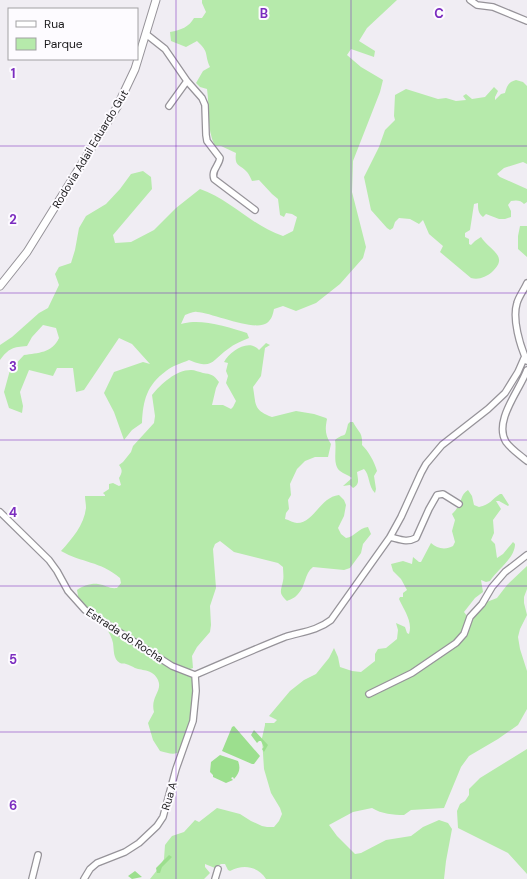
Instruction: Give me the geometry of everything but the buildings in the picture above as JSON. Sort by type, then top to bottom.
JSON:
[{"type":"main road","name":"Rodovia Adail Eduardo Gut","points":[[138,59],[156,0]]},
{"type":"main road","name":"Rodovia Adail Eduardo Gut","points":[[0,286],[27,252],[110,119],[123,96],[138,60]]},
{"type":"street","points":[[470,0],[477,5],[493,7],[527,21]]},
{"type":"street","points":[[146,34],[165,49],[187,81],[200,95],[204,102],[208,141],[220,158],[213,172],[214,179],[255,210]]},
{"type":"street","points":[[169,106],[187,81]]},
{"type":"street","points":[[195,675],[290,635],[320,627],[326,624],[335,615],[390,537],[421,473],[430,459],[451,436],[488,409],[505,393],[526,359],[517,330],[515,312],[519,298],[527,283]]},
{"type":"street","points":[[527,370],[504,417],[502,430],[506,441],[527,460]]},
{"type":"street","points":[[390,537],[404,541],[416,538],[428,509],[437,495],[443,494],[459,504]]},
{"type":"street","name":"Estrada do Rocha","points":[[0,512],[49,560],[68,591],[85,610],[172,666],[195,675]]},
{"type":"street","points":[[369,694],[412,673],[456,643],[464,634],[470,617],[482,604],[492,587],[505,572],[527,555]]},
{"type":"street","name":"Rua A","points":[[84,879],[90,869],[97,863],[125,852],[151,833],[163,817],[176,769],[193,720],[196,691],[195,675]]},
{"type":"street","points":[[32,879],[38,855]]},
{"type":"street","points":[[215,879],[218,869]]},
{"type":"green space","points":[[202,0],[397,0],[367,28],[359,41],[375,51],[374,57],[351,49],[347,55],[361,67],[383,80],[380,92],[353,161],[352,192],[366,247],[363,258],[340,284],[316,303],[296,311],[283,306],[274,309],[270,320],[261,325],[243,324],[197,312],[192,312],[185,315],[181,324],[188,322],[199,322],[228,327],[247,333],[249,338],[230,347],[211,363],[203,364],[189,360],[166,371],[154,382],[147,394],[142,423],[132,430],[124,440],[114,412],[104,393],[114,372],[143,362],[150,364],[132,344],[119,338],[84,390],[76,392],[73,368],[57,368],[53,376],[29,370],[20,392],[23,406],[22,413],[9,408],[4,392],[10,370],[24,355],[39,353],[49,349],[53,347],[59,338],[56,328],[43,325],[32,337],[27,346],[12,349],[0,360],[0,345],[12,337],[39,313],[48,308],[59,285],[55,274],[59,267],[71,263],[79,228],[86,216],[106,204],[131,174],[143,171],[151,177],[152,189],[113,235],[115,243],[131,242],[154,230],[176,208],[200,189],[211,193],[272,232],[283,236],[293,231],[297,217],[286,213],[284,217],[280,215],[278,199],[259,180],[252,181],[248,173],[238,165],[236,161],[236,153],[221,146],[215,146],[209,125],[207,89],[200,87],[196,83],[203,71],[210,67],[204,48],[197,41],[186,47],[171,41],[170,32],[184,28],[190,24],[194,18],[202,18],[206,12]]},
{"type":"green space","points":[[516,80],[523,82],[527,86],[527,164],[523,162],[504,168],[497,174],[500,177],[527,189],[527,202],[524,204],[515,200],[511,201],[508,205],[511,211],[511,217],[505,219],[499,219],[486,214],[483,217],[480,214],[478,203],[474,204],[470,230],[465,233],[465,237],[469,239],[469,244],[471,245],[481,237],[499,257],[499,262],[492,272],[482,278],[474,279],[440,252],[443,246],[429,234],[423,220],[419,224],[410,219],[399,218],[395,222],[393,228],[390,230],[387,228],[371,210],[364,177],[379,147],[385,130],[395,120],[395,95],[406,89],[438,99],[446,98],[456,101],[466,100],[463,96],[466,94],[472,99],[485,97],[494,87],[498,91],[495,100],[501,94],[505,93],[507,86],[510,83]]},
{"type":"green space","points":[[520,226],[527,226],[527,257],[518,249]]},
{"type":"green space","points":[[266,343],[270,345],[265,348],[261,376],[253,387],[256,406],[261,412],[272,417],[296,411],[326,418],[326,432],[331,444],[328,457],[315,457],[305,461],[297,469],[290,484],[291,495],[288,500],[289,509],[286,513],[285,519],[296,523],[303,522],[313,515],[327,500],[339,495],[344,500],[346,505],[344,516],[338,528],[341,534],[346,538],[368,527],[371,534],[363,544],[361,553],[350,568],[344,570],[313,567],[308,573],[301,591],[287,601],[281,594],[283,567],[278,563],[234,552],[220,541],[215,544],[213,549],[216,588],[210,606],[210,632],[197,647],[192,656],[193,668],[187,670],[193,677],[197,696],[182,751],[173,754],[160,751],[153,740],[148,723],[154,712],[154,702],[159,688],[156,676],[151,672],[135,668],[118,661],[114,654],[112,639],[101,615],[83,607],[84,603],[79,601],[77,590],[87,585],[96,584],[117,588],[121,583],[120,578],[105,568],[61,551],[73,537],[83,520],[86,508],[85,496],[105,496],[103,493],[109,489],[109,484],[113,483],[119,486],[121,485],[119,478],[122,470],[119,465],[131,452],[133,446],[154,423],[155,416],[152,395],[160,386],[169,378],[180,372],[192,370],[210,374],[219,382],[212,405],[223,405],[231,409],[236,401],[226,383],[228,376],[226,371],[228,363],[224,362],[235,350],[240,347],[250,345],[259,350]]},
{"type":"green space","points":[[350,422],[353,422],[360,432],[362,437],[362,445],[373,460],[376,467],[377,471],[374,476],[376,489],[375,493],[364,469],[357,472],[357,485],[353,488],[350,485],[343,486],[352,478],[340,471],[336,465],[335,440],[345,434]]},
{"type":"green space","points":[[468,490],[472,496],[474,505],[479,507],[486,505],[502,494],[509,505],[508,506],[496,501],[501,509],[493,520],[494,533],[491,540],[495,544],[497,558],[503,554],[513,542],[515,544],[509,559],[490,581],[486,582],[481,580],[483,592],[475,598],[464,612],[467,616],[466,624],[484,603],[497,598],[507,585],[527,566],[527,589],[524,597],[524,603],[527,615],[518,637],[527,671],[527,709],[518,725],[469,756],[461,767],[444,808],[411,810],[404,815],[396,815],[380,812],[372,808],[353,812],[329,825],[337,836],[355,854],[361,853],[386,840],[411,836],[423,827],[439,820],[448,823],[452,829],[444,879],[266,879],[259,871],[255,869],[240,867],[230,871],[225,864],[221,864],[215,868],[205,864],[205,867],[210,873],[204,879],[150,879],[164,859],[165,845],[172,836],[184,832],[195,820],[199,822],[217,808],[240,814],[262,826],[274,827],[279,821],[282,814],[271,793],[264,769],[262,738],[265,723],[274,723],[277,720],[269,716],[290,691],[304,680],[316,674],[329,658],[334,648],[340,667],[361,672],[375,661],[375,654],[378,649],[386,648],[397,639],[398,630],[396,623],[405,627],[407,633],[409,634],[409,621],[399,599],[400,597],[403,597],[403,593],[407,590],[401,579],[393,571],[391,564],[403,561],[412,564],[413,557],[421,562],[431,543],[436,547],[442,548],[453,546],[455,542],[452,531],[455,520],[452,514],[459,506],[465,492]]},
{"type":"green space","points":[[527,749],[527,874],[508,853],[458,828],[457,811],[460,804],[465,801],[469,795],[469,789],[480,778]]},
{"type":"shaded area","points":[[234,726],[260,756],[254,764],[222,751],[232,727]]},
{"type":"shaded area","points":[[254,730],[268,745],[264,752],[262,749],[264,747],[261,741],[257,743],[251,735]]},
{"type":"shaded area","points":[[220,755],[238,761],[239,764],[239,771],[237,775],[234,779],[233,777],[231,778],[233,780],[226,783],[213,777],[210,772],[211,762]]},
{"type":"shaded area","points":[[169,855],[172,857],[162,867],[160,873],[157,873],[156,868]]},
{"type":"shaded area","points":[[135,871],[142,877],[132,879],[128,876]]}]
